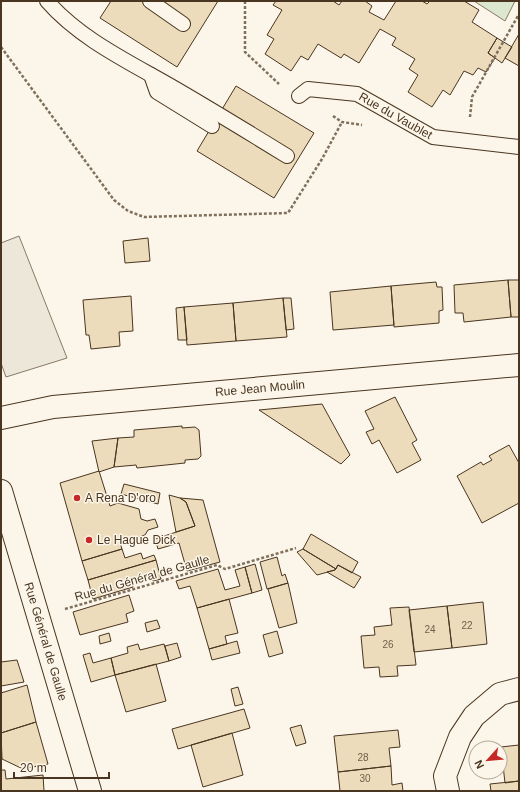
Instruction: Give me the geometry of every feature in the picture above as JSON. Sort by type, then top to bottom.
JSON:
[{"type":"street","name":"Rue Jean Moulin","points":[[1,418],[52,406],[519,365]]},
{"type":"street","name":"Rue Général de Gaulle","points":[[1,491],[90,791]]},
{"type":"street","points":[[448,791],[445,776],[460,737],[474,716],[500,694],[519,689]]},
{"type":"lane","points":[[46,1],[62,18],[108,50],[219,114],[287,156]]},
{"type":"lane","points":[[150,1],[183,24]]},
{"type":"lane","points":[[152,75],[157,92],[212,126]]},
{"type":"lane","name":"Rue du Vaublet","points":[[299,96],[308,89],[357,94],[434,137],[519,147]]},
{"type":"path","points":[[468,141],[472,97],[519,14]]},
{"type":"path","points":[[1,48],[114,200],[128,211],[144,217],[288,213],[322,159],[342,122]]},
{"type":"path","name":"Rue du Général de Gaulle","points":[[39,616],[217,565],[224,569],[296,548]]},
{"type":"green space","points":[[474,1],[515,1],[505,21]]},
{"type":"shaded area","points":[[19,236],[67,358],[6,377],[1,363],[1,243]]},
{"type":"building","points":[[111,1],[218,1],[177,67],[100,18]]},
{"type":"building","points":[[276,1],[333,1],[339,5],[342,1],[365,1],[372,6],[369,12],[384,20],[396,1],[422,1],[427,4],[430,1],[464,1],[479,10],[472,22],[497,38],[488,53],[495,58],[486,72],[478,68],[473,75],[464,71],[450,95],[443,90],[432,107],[408,92],[418,75],[409,69],[415,59],[392,45],[396,38],[380,29],[359,63],[344,54],[341,58],[318,44],[308,60],[301,56],[291,71],[265,54],[274,39],[267,35],[282,10],[273,5]]},
{"type":"building","points":[[519,34],[519,66],[505,58]]},
{"type":"building","points":[[497,38],[512,47],[502,63],[488,53]]},
{"type":"building","points":[[236,86],[314,133],[274,198],[197,151]]},
{"type":"building","points":[[148,238],[150,261],[125,263],[123,241]]},
{"type":"building","points":[[508,280],[511,317],[464,322],[463,313],[455,313],[454,285]]},
{"type":"building","points":[[508,280],[519,280],[519,317],[511,317]]},
{"type":"building","points":[[436,282],[437,287],[442,287],[443,310],[439,311],[439,323],[394,327],[391,286]]},
{"type":"building","points":[[391,286],[394,325],[333,330],[330,292]]},
{"type":"building","points":[[131,296],[133,331],[119,332],[120,346],[91,349],[89,335],[86,335],[83,300]]},
{"type":"building","points":[[283,298],[291,298],[294,329],[286,330]]},
{"type":"building","points":[[283,298],[287,337],[236,341],[233,303]]},
{"type":"building","points":[[233,303],[236,341],[187,345],[184,307]]},
{"type":"building","points":[[184,307],[187,340],[178,340],[176,308]]},
{"type":"building","points":[[395,397],[417,440],[412,443],[421,460],[397,473],[379,440],[372,444],[366,432],[374,429],[365,411]]},
{"type":"building","points":[[322,404],[350,455],[341,464],[259,410]]},
{"type":"building","points":[[182,426],[182,428],[195,427],[199,430],[201,456],[198,459],[185,460],[185,463],[137,468],[136,465],[114,467],[118,438],[134,437],[134,430]]},
{"type":"building","points":[[118,438],[114,467],[99,472],[92,441]]},
{"type":"building","points":[[509,445],[519,463],[519,503],[482,523],[457,476],[481,462],[483,465],[492,460],[489,456]]},
{"type":"building","points":[[99,471],[110,506],[118,503],[139,509],[141,519],[147,521],[155,519],[158,527],[148,530],[145,535],[120,543],[122,549],[82,561],[60,483]]},
{"type":"building","points":[[124,484],[160,493],[158,504],[121,494]]},
{"type":"building","points":[[169,495],[180,498],[186,502],[195,526],[176,532]]},
{"type":"building","points":[[180,498],[203,500],[220,562],[187,571],[179,543],[158,549],[155,539],[195,526],[186,502]]},
{"type":"building","points":[[311,534],[358,562],[352,573],[338,565],[336,569],[303,549]]},
{"type":"building","points":[[122,549],[125,558],[141,553],[143,559],[154,555],[156,560],[88,580],[82,561]]},
{"type":"building","points":[[303,549],[336,569],[317,575],[297,552]]},
{"type":"building","points":[[277,557],[282,576],[285,574],[288,583],[267,589],[260,562]]},
{"type":"building","points":[[156,560],[161,579],[153,581],[151,574],[131,580],[133,587],[93,599],[88,580]]},
{"type":"building","points":[[255,564],[262,590],[252,593],[245,567]]},
{"type":"building","points":[[338,565],[361,577],[354,588],[327,572],[335,570]]},
{"type":"building","points":[[245,567],[252,593],[197,608],[190,586],[179,589],[176,581],[218,569],[225,590],[240,586],[235,570]]},
{"type":"building","points":[[288,583],[297,623],[279,628],[268,589]]},
{"type":"building","points":[[129,595],[134,611],[126,614],[128,622],[80,635],[73,612]]},
{"type":"building","points":[[229,599],[238,633],[225,636],[227,644],[209,649],[197,608]]},
{"type":"building","points":[[483,602],[487,644],[452,648],[447,606]]},
{"type":"building","points":[[447,606],[452,648],[414,652],[409,610]]},
{"type":"building","points":[[409,607],[416,665],[397,666],[398,676],[380,677],[379,667],[364,668],[361,636],[375,635],[374,627],[392,625],[390,608]]},
{"type":"building","points":[[157,620],[160,628],[147,632],[145,623]]},
{"type":"building","points":[[277,631],[283,653],[269,657],[263,635]]},
{"type":"building","points":[[109,633],[111,641],[100,644],[99,636]]},
{"type":"building","points":[[237,641],[240,653],[212,660],[209,649]]},
{"type":"building","points":[[177,643],[181,657],[169,661],[165,646]]},
{"type":"building","points":[[138,644],[140,650],[164,644],[169,661],[115,675],[111,658],[128,653],[127,647]]},
{"type":"building","points":[[90,653],[93,663],[111,658],[115,675],[91,682],[83,655]]},
{"type":"building","points":[[17,660],[24,682],[1,686],[1,662]]},
{"type":"building","points":[[156,664],[166,701],[126,712],[115,675]]},
{"type":"building","points":[[27,685],[36,722],[1,733],[1,693]]},
{"type":"building","points":[[238,687],[243,704],[235,706],[231,689]]},
{"type":"building","points":[[244,709],[250,728],[178,749],[172,729]]},
{"type":"building","points":[[36,722],[48,764],[23,769],[2,759],[1,733]]},
{"type":"building","points":[[301,725],[306,743],[296,746],[290,728]]},
{"type":"building","points":[[398,730],[400,747],[389,748],[391,766],[338,772],[334,736]]},
{"type":"building","points":[[232,733],[243,775],[203,787],[191,745]]},
{"type":"building","points":[[519,745],[519,781],[505,783],[505,780],[508,780],[508,746]]},
{"type":"building","points":[[391,766],[392,785],[402,783],[403,791],[340,791],[338,772]]},
{"type":"building","points":[[1,770],[5,770],[6,779],[43,775],[44,791],[1,791]]},
{"type":"building","points":[[519,781],[519,791],[491,791],[490,784]]},
{"type":"place","name":"A Rena D'oro","points":[[77,498]]},
{"type":"place","name":"Le Hague Dick","points":[[89,540]]}]
